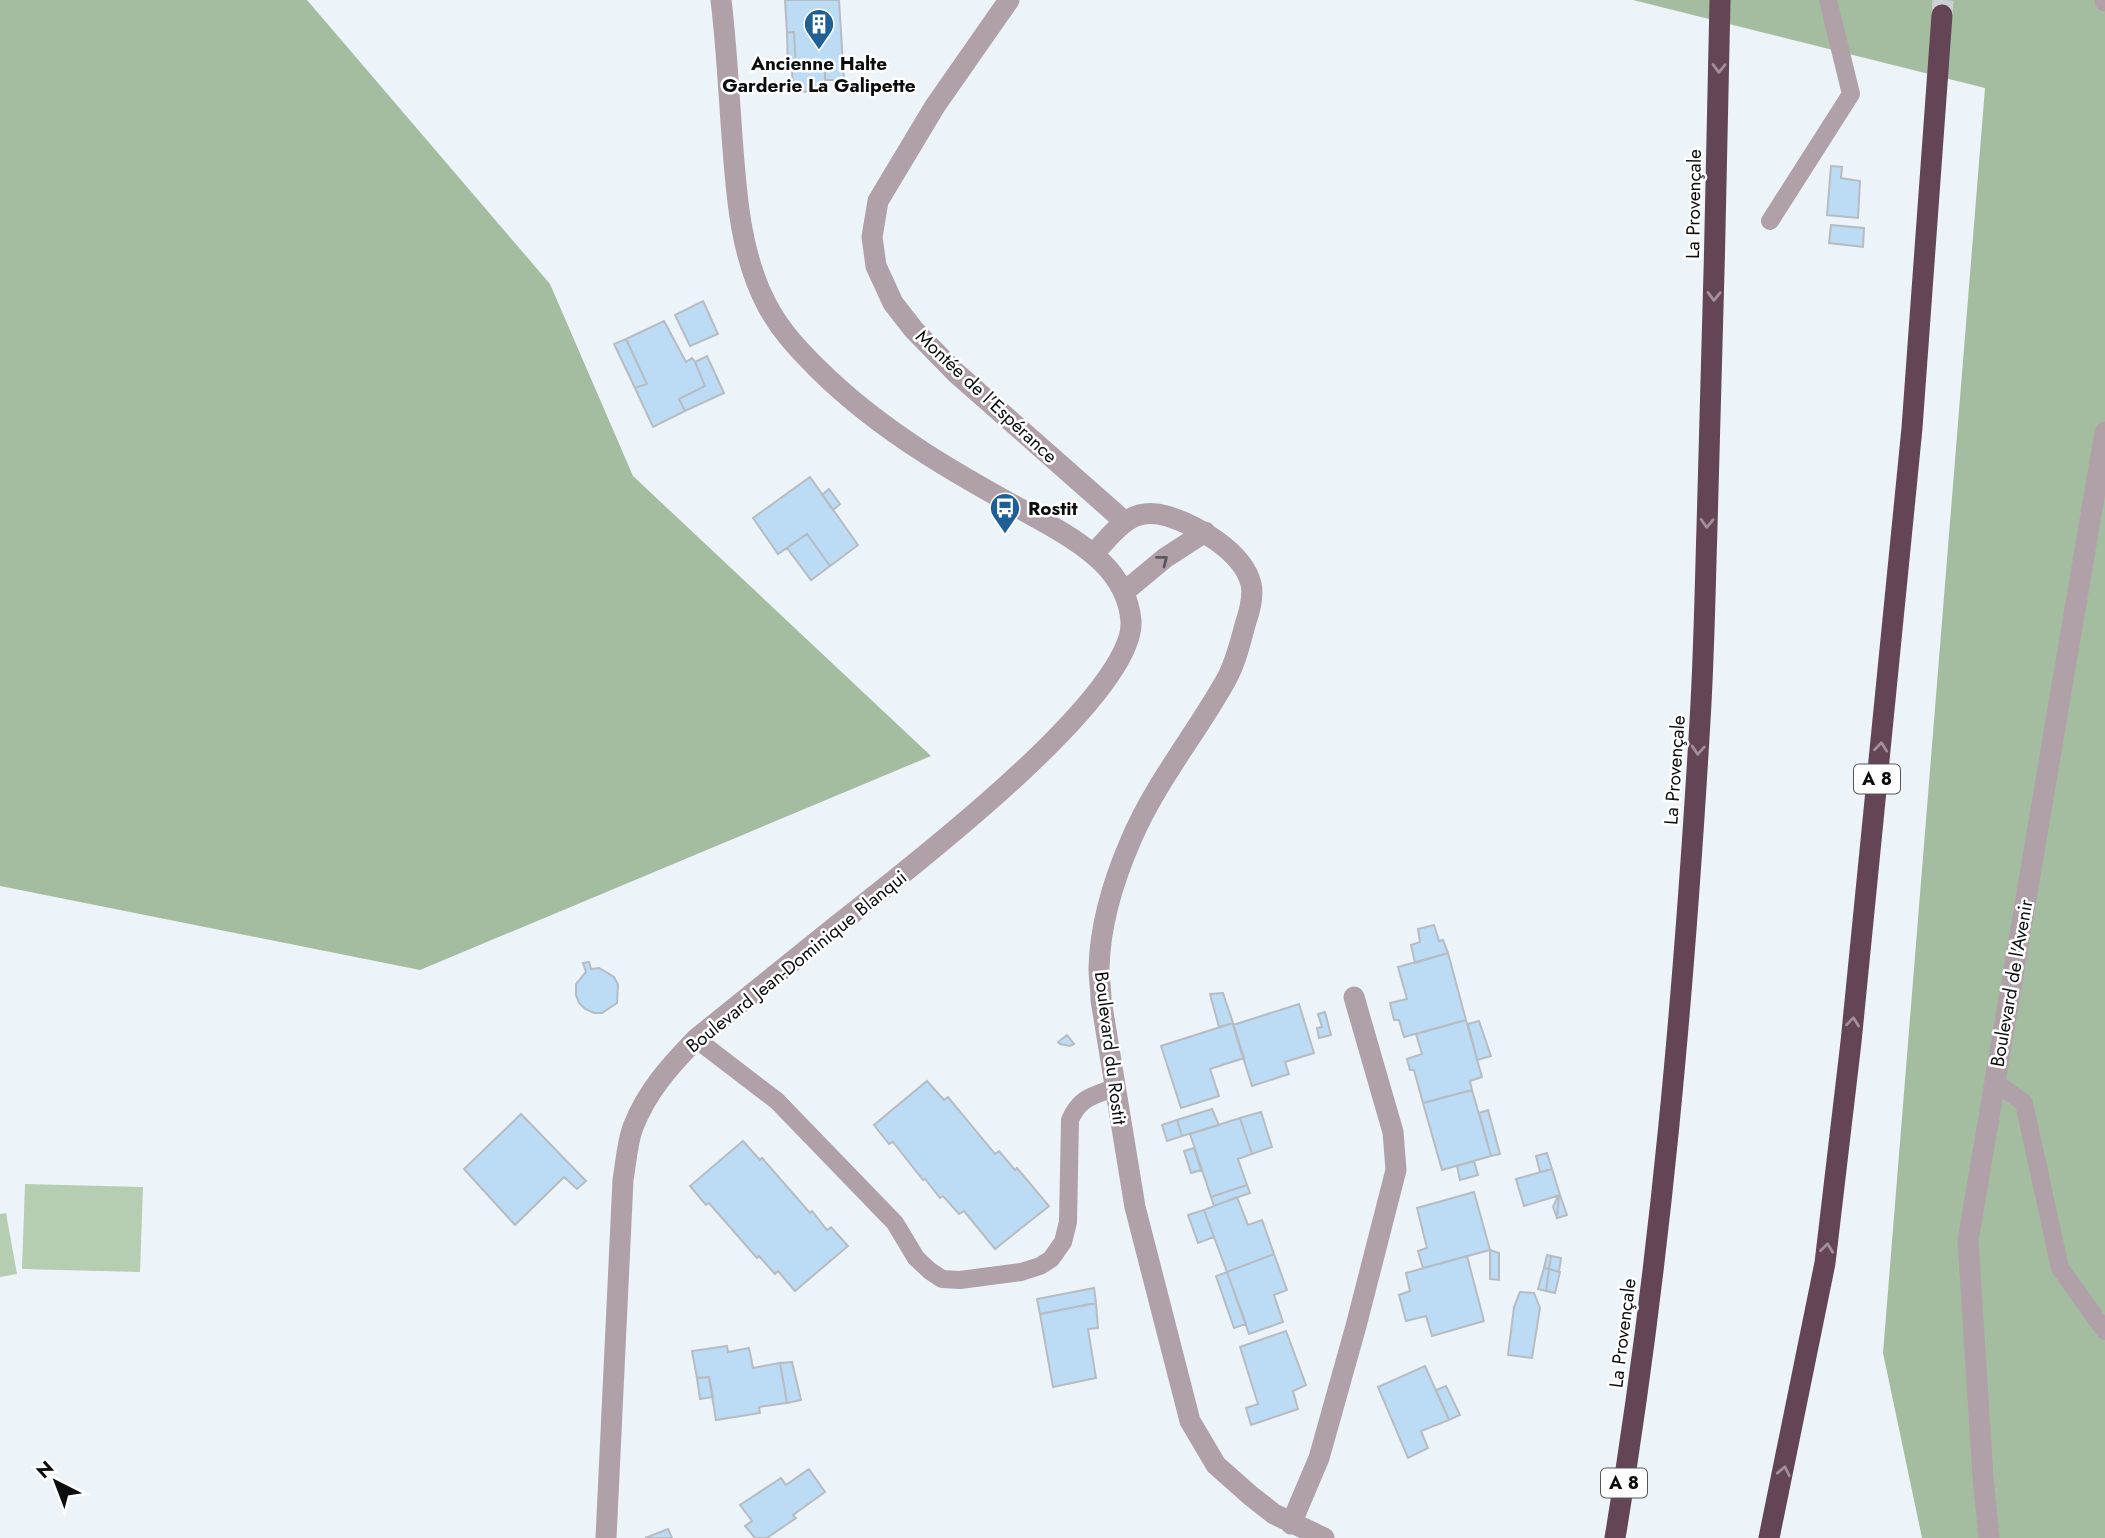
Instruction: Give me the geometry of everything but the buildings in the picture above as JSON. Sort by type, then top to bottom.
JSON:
[{"type":"highway","name":"La Provençale","points":[[1615,1538],[1633,1428],[1660,1209],[1681,998],[1701,718],[1720,0]]},
{"type":"highway","name":"A 8","points":[[1769,1538],[1825,1263],[1852,1042],[1912,428],[1942,15]]},
{"type":"street","name":"Boulevard Jean-Dominique Blanqui","points":[[606,1538],[623,1180],[632,1129],[649,1092],[695,1039],[915,864],[1001,791],[1055,740],[1099,690],[1123,655],[1131,623],[1124,592],[1116,577],[1093,554],[902,439],[860,408],[790,342],[768,306],[750,264],[740,215],[721,0]]},
{"type":"street","name":"Montée de l'Espérance","points":[[1009,0],[935,106],[878,201],[873,237],[876,266],[893,303],[922,338],[956,372],[1124,520]]},
{"type":"street","name":"Boulevard de l'Avenir","points":[[1989,1538],[1968,1241],[2105,432]]},
{"type":"street","name":"Boulevard du Rostit","points":[[1124,520],[1138,514],[1158,514],[1177,519],[1205,532],[1240,563],[1251,584],[1251,606],[1227,678],[1154,794],[1131,839],[1116,879],[1104,930],[1099,968],[1114,1088],[1135,1207],[1190,1421],[1216,1465],[1266,1508],[1292,1524]]},
{"type":"street","points":[[1093,554],[1124,520]]},
{"type":"street","points":[[1124,592],[1165,558],[1205,532]]},
{"type":"street","points":[[1324,1538],[1292,1524],[1319,1458],[1396,1170],[1393,1132],[1354,997]]},
{"type":"lane","points":[[1770,221],[1852,94],[1828,0]]},
{"type":"lane","points":[[695,1039],[778,1101],[895,1223],[916,1258],[942,1279],[960,1280],[1021,1272],[1051,1259],[1063,1242],[1068,1222],[1070,1119],[1076,1107],[1085,1099],[1114,1088]]},
{"type":"lane","points":[[1994,1082],[2024,1103],[2060,1268],[2105,1331]]},
{"type":"green space","points":[[0,0],[307,0],[550,284],[633,476],[931,756],[420,970],[0,886]]},
{"type":"green space","points":[[1633,0],[2105,0],[2105,1538],[1922,1538],[1883,1353],[1985,88]]},
{"type":"green space","points":[[25,1184],[143,1187],[140,1272],[22,1269]]},
{"type":"green space","points":[[6,1213],[17,1274],[0,1277],[0,1214]]},
{"type":"tunnel","points":[[1942,15],[1943,0]]},
{"type":"place","name":"Ancienne Halte Garderie La Galipette","points":[[819,51]]},
{"type":"place","name":"Rostit","points":[[1005,535]]}]
